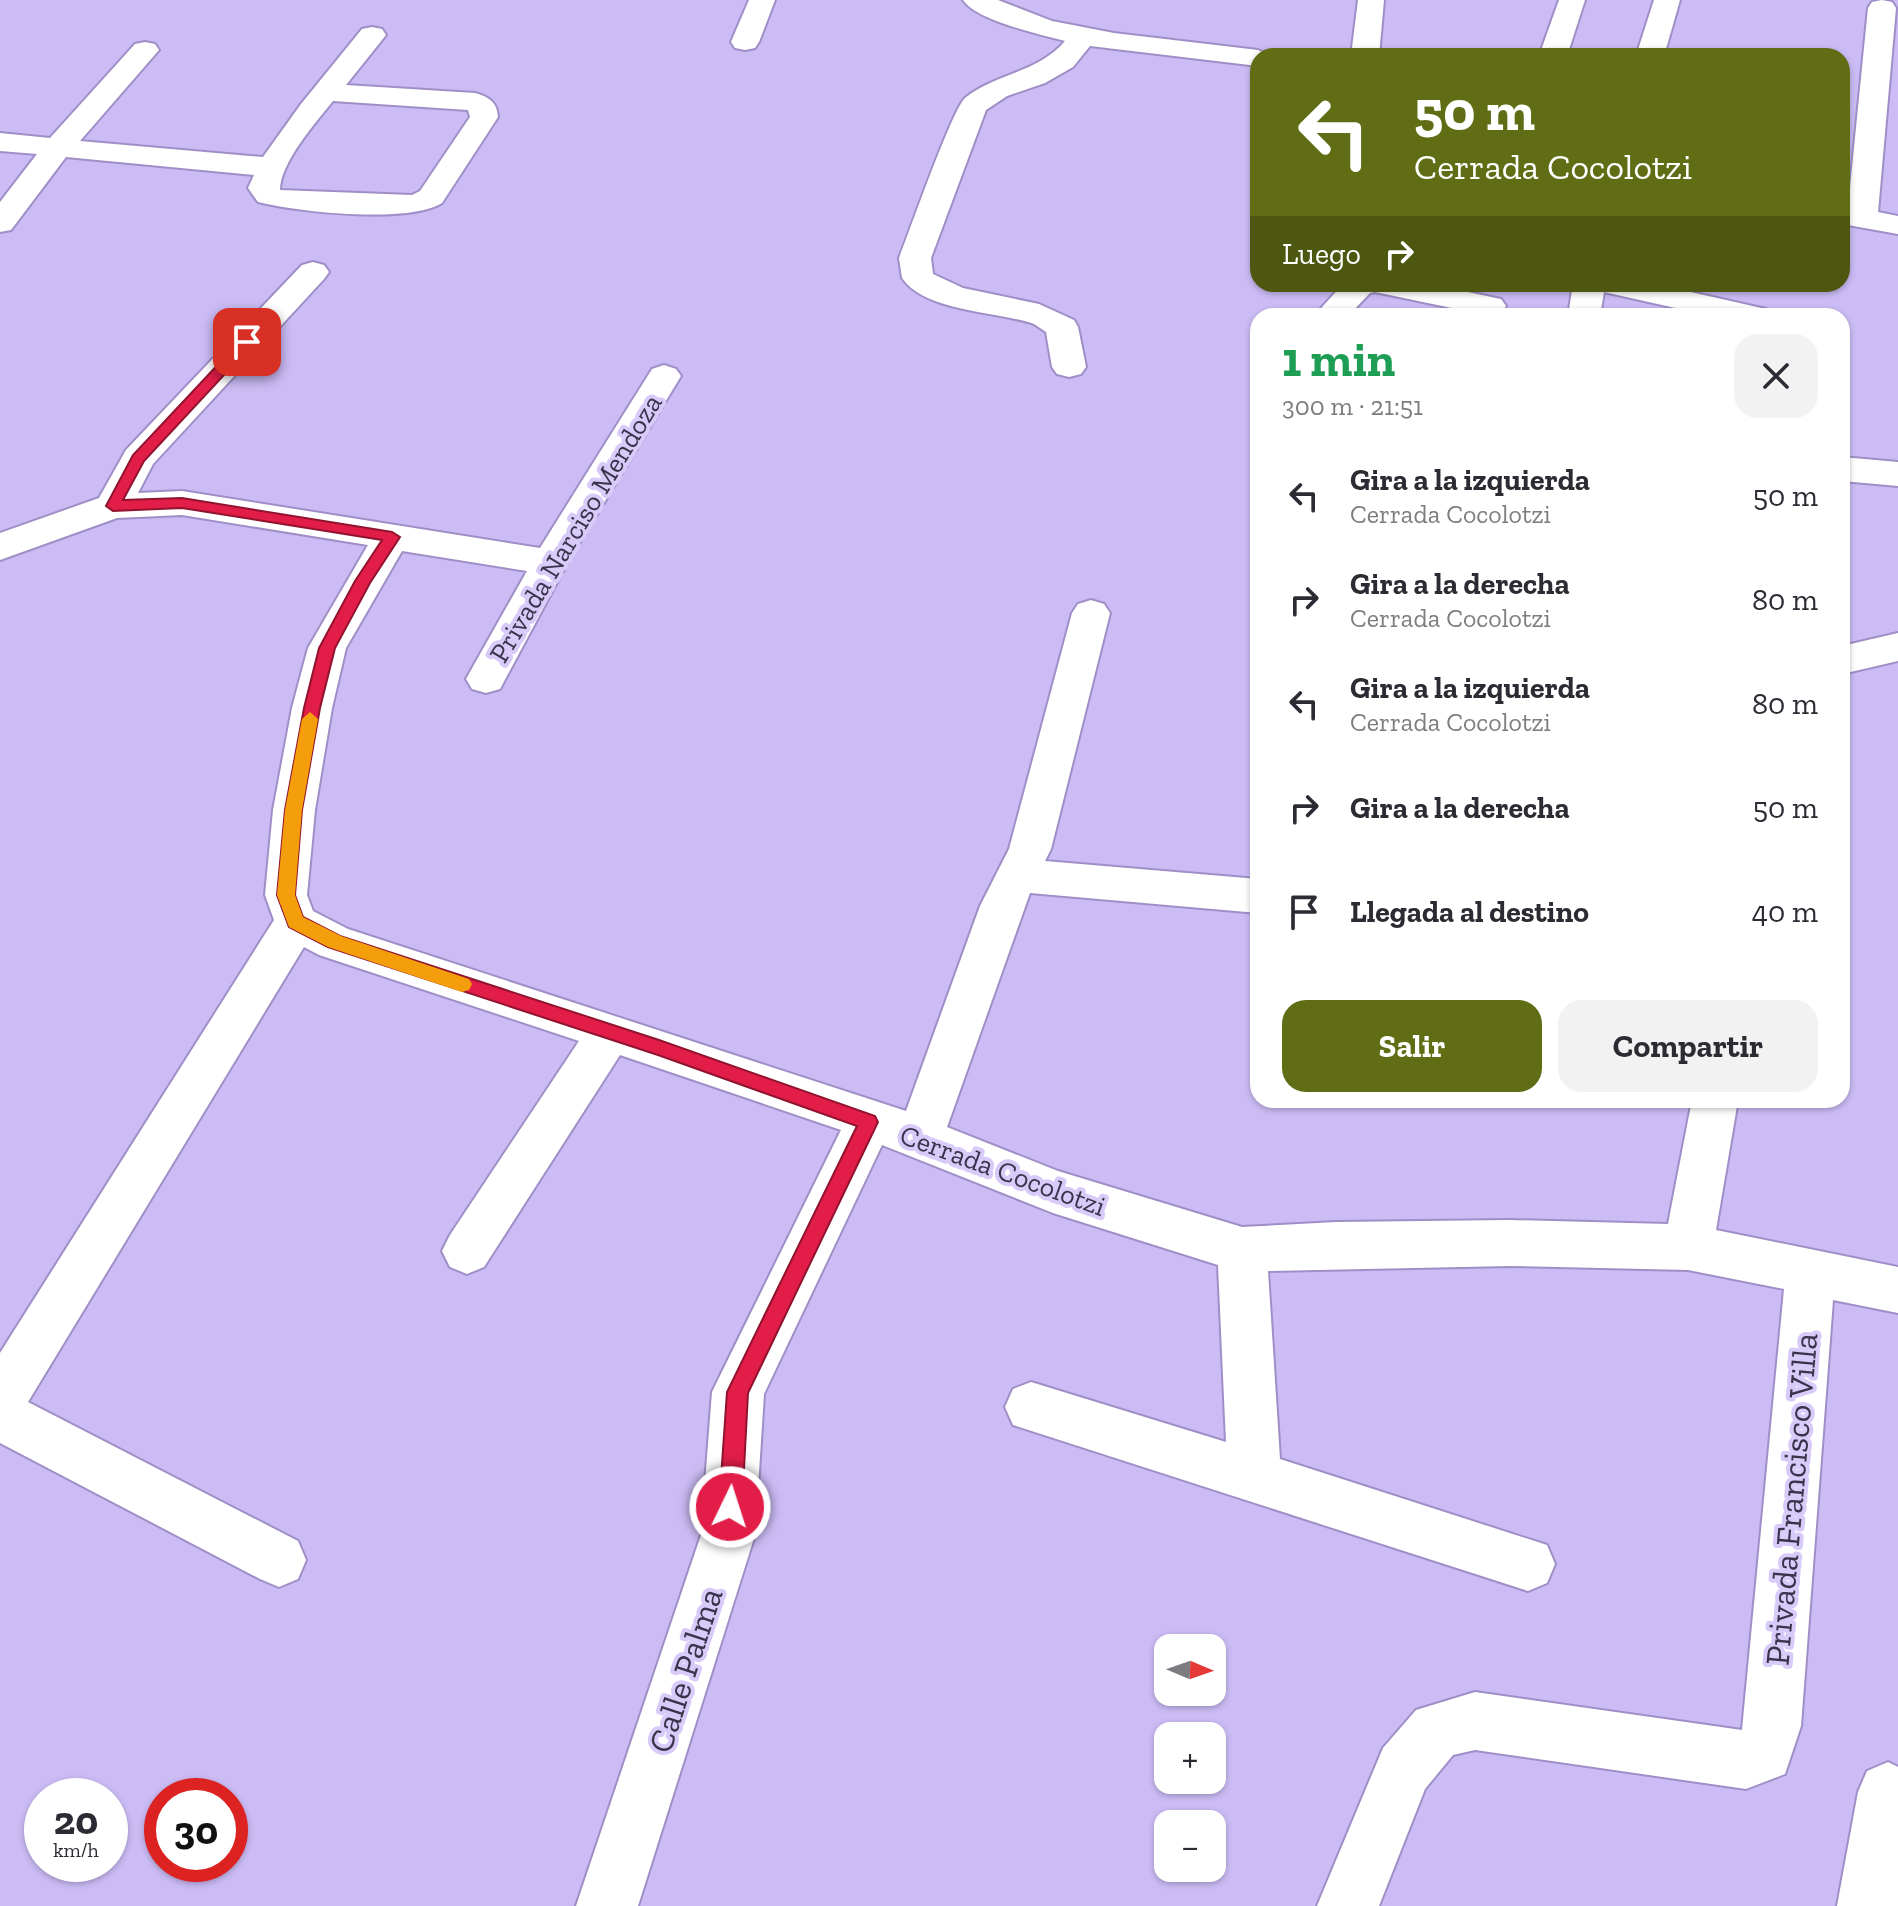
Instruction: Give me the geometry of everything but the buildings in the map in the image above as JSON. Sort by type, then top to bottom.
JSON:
[{"type":"street","points":[[745,42],[762,0]]},
{"type":"street","points":[[976,0],[1035,24],[1084,36],[1250,57]]},
{"type":"street","points":[[1035,24],[1050,0]]},
{"type":"street","points":[[1366,48],[1371,0]]},
{"type":"street","points":[[1556,48],[1572,0]]},
{"type":"street","points":[[1652,48],[1667,0]]},
{"type":"street","points":[[1882,8],[1852,217],[1898,225]]},
{"type":"street","points":[[269,181],[327,92],[372,35]]},
{"type":"street","points":[[1069,367],[1062,327],[1044,314],[935,292],[918,278],[915,258],[973,106],[997,90],[1035,77],[1063,61],[1084,36]]},
{"type":"street","points":[[0,223],[58,147],[145,50]]},
{"type":"street","points":[[0,142],[58,147],[404,206],[421,203],[431,197],[484,117],[483,108],[475,102],[327,92]]},
{"type":"street","points":[[113,506],[138,458],[313,272]]},
{"type":"street","points":[[1338,308],[1353,292]]},
{"type":"street","points":[[1430,292],[1492,302]]},
{"type":"street","points":[[1648,292],[1718,308]]},
{"type":"street","name":"Privada Narciso Mendoza","points":[[486,679],[550,562],[664,376]]},
{"type":"street","points":[[1850,470],[1898,474]]},
{"type":"street","points":[[0,547],[113,506],[182,503],[550,562]]},
{"type":"street","points":[[0,1400],[296,922],[286,895],[294,810],[312,708],[327,648],[363,581],[392,537]]},
{"type":"street","points":[[920,1137],[1002,906],[1030,849],[1091,613]]},
{"type":"street","points":[[1850,658],[1898,647]]},
{"type":"street","points":[[1017,875],[1250,895]]},
{"type":"street","name":"Cerrada Cocolotzi","points":[[296,922],[334,942],[920,1137],[1053,1191],[1242,1250],[1479,1244],[1688,1247],[1898,1290]]},
{"type":"street","points":[[467,1251],[609,1033]]},
{"type":"street","points":[[1688,1247],[1714,1108]]},
{"type":"street","name":"Calle Palma","points":[[607,1906],[728,1535],[738,1392],[869,1122]]},
{"type":"street","points":[[1242,1250],[1254,1477]]},
{"type":"street","name":"Privada Francisco Villa","points":[[1348,1906],[1404,1769],[1436,1730],[1475,1721],[1746,1760],[1764,1753],[1772,1726],[1810,1272]]},
{"type":"street","points":[[1031,1407],[1528,1564]]},
{"type":"street","points":[[0,1415],[279,1560]]},
{"type":"street","points":[[1868,1906],[1888,1792]]},
{"type":"slow traffic","points":[[310,719],[294,810],[286,895],[296,922],[334,942],[462,984]]},
{"type":"route","points":[[247,342],[138,458],[113,506],[182,503],[392,537],[363,581],[327,648],[312,708],[294,810],[286,895],[296,922],[334,942],[659,1048],[869,1122],[738,1392],[730,1507]]}]
